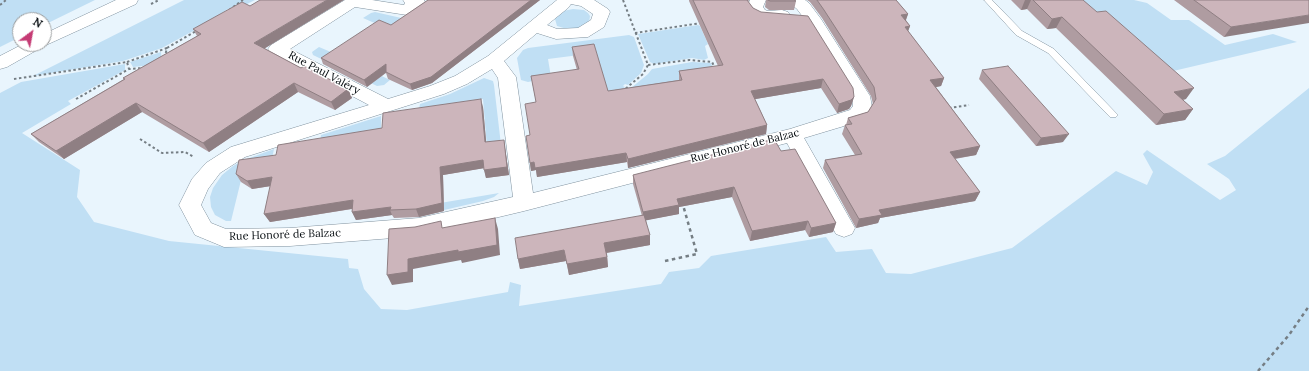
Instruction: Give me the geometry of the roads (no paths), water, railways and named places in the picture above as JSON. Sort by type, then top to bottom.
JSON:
[{"type":"main road","points":[[52,37],[130,0]]},
{"type":"main road","points":[[0,63],[21,52]]},
{"type":"street","name":"Rue Paul Valéry","points":[[385,105],[277,49],[354,1],[407,10],[417,2],[411,0]]},
{"type":"street","name":"Rue Honoré de Balzac","points":[[565,0],[562,5],[494,60],[461,80],[437,90],[238,152],[213,168],[199,184],[190,205],[203,229],[224,238],[290,237],[419,227],[524,203],[792,135],[857,115],[863,107],[861,96],[813,19],[803,6],[794,0]]},
{"type":"street","points":[[535,27],[556,34],[582,33],[598,23],[602,12],[586,2],[575,0]]},
{"type":"street","points":[[758,0],[755,7],[759,13],[766,16],[799,16],[813,19]]},
{"type":"street","points":[[494,60],[507,77],[524,203]]},
{"type":"street","points":[[792,135],[844,228]]},
{"type":"lane","points":[[988,0],[1019,33],[1052,52],[1113,115]]}]
